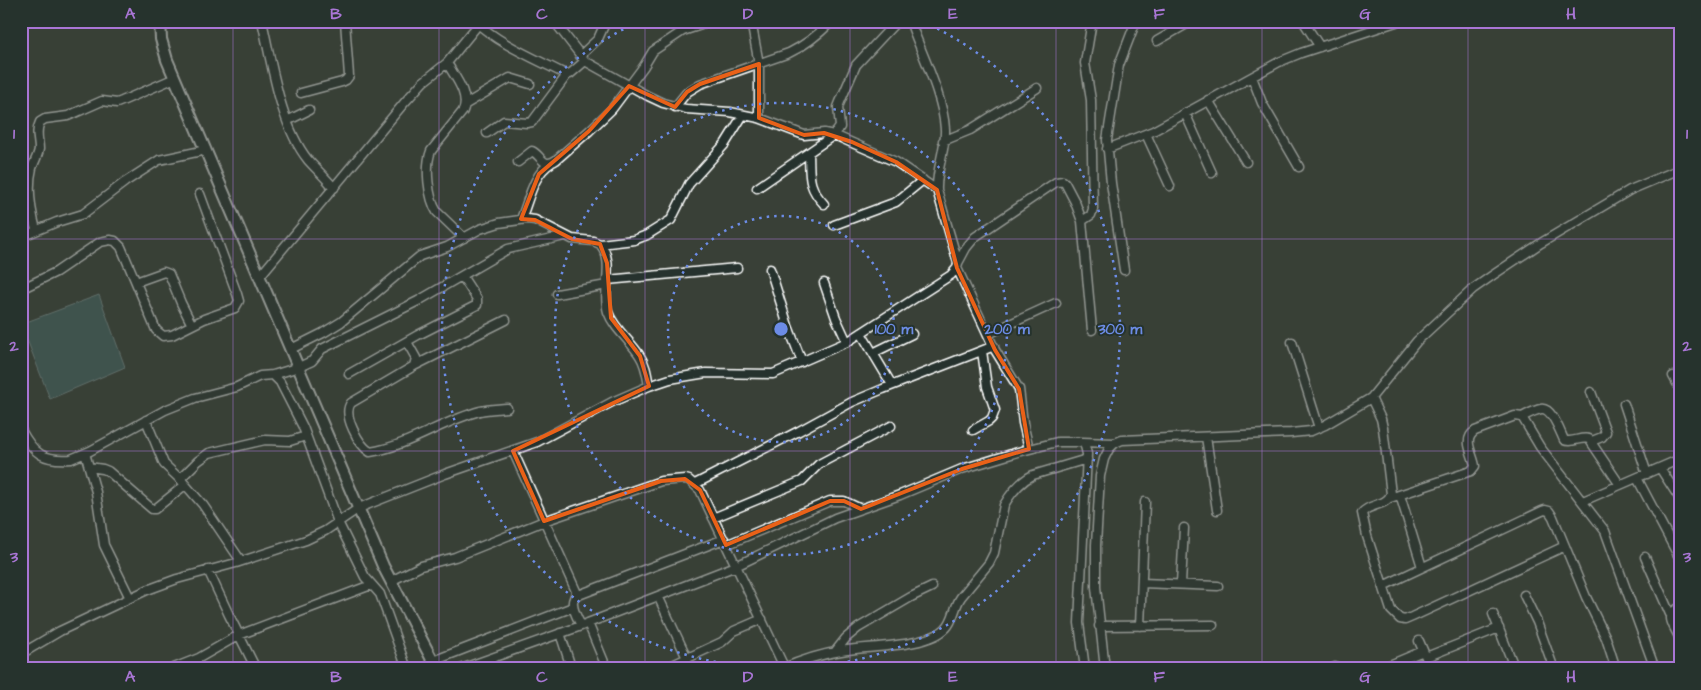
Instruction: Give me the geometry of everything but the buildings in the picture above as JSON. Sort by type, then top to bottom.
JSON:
[{"type":"main road","points":[[160,21],[163,48],[175,78],[391,581],[435,665]]},
{"type":"street","points":[[262,21],[287,121],[308,160],[334,188]]},
{"type":"street","points":[[301,93],[342,82],[349,76],[345,21]]},
{"type":"street","points":[[554,21],[582,58],[648,96],[675,107],[730,112],[759,118],[804,135],[824,132],[834,135],[896,162],[937,190]]},
{"type":"street","points":[[487,133],[504,121],[532,122],[567,74],[574,71],[582,58],[601,36],[606,21]]},
{"type":"street","points":[[521,219],[539,174],[603,118],[656,49],[683,31],[713,21]]},
{"type":"street","points":[[751,21],[759,64],[759,118]]},
{"type":"street","points":[[675,107],[687,92],[700,84],[801,48],[832,21]]},
{"type":"street","points":[[757,188],[834,135],[840,127],[838,107],[856,65],[896,21]]},
{"type":"street","points":[[910,21],[934,83],[944,120],[945,131],[936,181],[957,265],[988,334],[1019,389],[1023,423],[1029,449]]},
{"type":"street","points":[[1082,221],[1091,215],[1093,208],[1091,100],[1086,62],[1092,21]]},
{"type":"street","points":[[1124,270],[1107,140],[1119,65],[1136,21]]},
{"type":"street","points":[[1157,40],[1192,21]]},
{"type":"street","points":[[1303,21],[1320,47]]},
{"type":"street","points":[[1108,149],[1146,134],[1279,62],[1399,21]]},
{"type":"street","points":[[260,276],[405,102],[423,82],[447,63],[478,22],[518,49],[567,74]]},
{"type":"street","points":[[447,63],[466,97],[466,104]]},
{"type":"street","points":[[1252,77],[1262,103],[1298,167]]},
{"type":"street","points":[[36,230],[31,206],[31,180],[32,169],[39,150],[37,134],[40,122],[45,119],[68,116],[102,101],[122,101],[175,78]]},
{"type":"street","points":[[464,238],[433,206],[428,175],[431,151],[466,104],[510,78],[530,84]]},
{"type":"street","points":[[943,141],[970,130],[1037,88]]},
{"type":"street","points":[[1208,100],[1246,162]]},
{"type":"street","points":[[287,121],[309,110]]},
{"type":"street","points":[[1185,113],[1212,173]]},
{"type":"street","points":[[291,349],[340,322],[420,256],[447,247],[480,229],[521,219],[535,220],[572,239],[593,241],[600,244],[641,238],[671,220],[689,184],[725,144],[744,115]]},
{"type":"street","points":[[1146,134],[1170,186]]},
{"type":"street","points":[[21,237],[57,222],[83,214],[125,182],[159,160],[206,150]]},
{"type":"street","points":[[518,162],[532,151],[546,163],[551,163]]},
{"type":"street","points":[[809,152],[811,185],[816,196],[824,204]]},
{"type":"street","points":[[1105,669],[1096,587],[1096,545],[1100,476],[1108,449],[1122,440],[1291,433],[1311,431],[1319,428],[1371,398],[1417,341],[1473,289],[1541,243],[1630,190],[1680,169]]},
{"type":"street","points":[[834,224],[896,202],[923,180]]},
{"type":"street","points":[[21,654],[60,632],[130,598],[162,585],[306,540],[325,531],[359,508],[445,474],[537,442],[612,402],[649,386],[670,379],[706,373],[773,374],[847,342],[951,275],[966,248],[975,238],[1059,180],[1065,183],[1082,221],[1092,330]]},
{"type":"street","points":[[21,289],[56,272],[100,242],[110,240],[115,241],[121,247],[159,333],[167,336],[234,308],[239,301],[200,194]]},
{"type":"street","points":[[21,430],[32,448],[39,454],[60,460],[71,459],[178,404],[237,387],[260,376],[273,375],[312,361],[322,349],[418,301],[508,249],[565,236]]},
{"type":"street","points":[[600,244],[606,254],[607,309],[611,318],[640,356],[646,368],[649,386]]},
{"type":"street","points":[[556,294],[607,282],[737,268]]},
{"type":"street","points":[[770,269],[788,326],[802,362]]},
{"type":"street","points":[[136,282],[164,272],[169,274],[192,325]]},
{"type":"street","points":[[349,374],[477,305],[477,298],[462,276]]},
{"type":"street","points":[[824,283],[836,318],[847,342]]},
{"type":"street","points":[[988,334],[1056,302]]},
{"type":"street","points":[[506,320],[414,366],[351,403],[348,407],[348,417],[360,444],[370,452],[409,441],[469,415],[507,408]]},
{"type":"street","points":[[861,333],[892,385]]},
{"type":"street","points":[[873,354],[912,334]]},
{"type":"street","points":[[407,342],[416,358],[414,366]]},
{"type":"street","points":[[1292,342],[1319,428]]},
{"type":"street","points":[[695,484],[852,402],[994,346]]},
{"type":"street","points":[[974,430],[989,421],[995,410],[987,387],[982,351]]},
{"type":"street","points":[[273,375],[280,382],[306,436],[338,522],[365,577],[380,594],[407,669]]},
{"type":"street","points":[[1673,376],[1680,389]]},
{"type":"street","points":[[1591,392],[1606,432],[1602,438],[1592,441]]},
{"type":"street","points":[[1371,398],[1383,428],[1390,498]]},
{"type":"street","points":[[1624,404],[1647,474]]},
{"type":"street","points":[[1565,546],[1405,620],[1400,619],[1391,610],[1367,536],[1362,513],[1368,508],[1390,498],[1474,469],[1474,462],[1468,443],[1470,434],[1515,416],[1522,417],[1542,408],[1552,414],[1564,440],[1569,442],[1585,438],[1592,441],[1620,485]]},
{"type":"street","points":[[1522,417],[1540,447],[1605,531],[1655,669]]},
{"type":"street","points":[[146,420],[164,464],[183,482],[219,527],[241,561]]},
{"type":"street","points":[[713,518],[802,481],[819,464],[891,426]]},
{"type":"street","points":[[89,468],[108,471],[152,510],[156,509],[183,482],[198,461],[209,454],[265,440],[290,441],[306,436]]},
{"type":"street","points":[[1206,437],[1217,510]]},
{"type":"street","points":[[461,669],[736,566],[786,540],[835,518],[962,469],[1058,442],[1115,443]]},
{"type":"street","points":[[1082,442],[1087,454],[1080,623],[1084,669]]},
{"type":"street","points":[[513,451],[576,591],[576,596]]},
{"type":"street","points":[[85,453],[100,511],[104,545],[130,598]]},
{"type":"street","points":[[391,581],[421,566],[455,556],[544,521],[661,481],[685,479],[695,484],[700,490],[784,668],[835,652],[914,642],[942,632],[949,625],[961,597],[989,563],[994,553],[1004,505],[1008,498],[1028,477],[1087,459]]},
{"type":"street","points":[[1583,501],[1680,459]]},
{"type":"street","points":[[1660,468],[1680,499]]},
{"type":"street","points":[[1637,478],[1680,559]]},
{"type":"street","points":[[1400,495],[1422,567]]},
{"type":"street","points":[[607,669],[573,607],[572,601],[576,596],[725,542],[830,501],[844,501],[861,509]]},
{"type":"street","points":[[1140,626],[1145,502]]},
{"type":"street","points":[[1383,586],[1545,510],[1552,514],[1606,638],[1616,669]]},
{"type":"street","points":[[1181,584],[1184,528]]},
{"type":"street","points":[[1645,557],[1680,639]]},
{"type":"street","points":[[208,570],[256,669]]},
{"type":"street","points":[[1142,583],[1218,586]]},
{"type":"street","points":[[171,669],[199,658],[239,635],[371,585]]},
{"type":"street","points":[[835,652],[846,638],[858,628],[932,587]]},
{"type":"street","points":[[1524,595],[1537,622],[1554,669]]},
{"type":"street","points":[[658,596],[687,658]]},
{"type":"street","points":[[435,665],[573,607]]},
{"type":"street","points":[[1670,614],[1680,607]]},
{"type":"street","points":[[1493,614],[1515,669]]},
{"type":"street","points":[[664,669],[722,642],[734,632],[762,620]]},
{"type":"street","points":[[1099,626],[1213,626]]},
{"type":"street","points":[[1380,669],[1499,628]]},
{"type":"street","points":[[560,633],[569,661],[568,669]]},
{"type":"street","points":[[1419,641],[1431,669]]},
{"type":"highlighted area","points":[[759,64],[759,118],[804,135],[824,133],[852,142],[896,162],[937,190],[957,268],[995,350],[1019,389],[1029,449],[962,469],[861,509],[844,501],[830,501],[726,545],[700,490],[685,479],[661,481],[544,521],[513,451],[649,386],[640,356],[611,318],[607,263],[600,244],[572,239],[535,220],[521,219],[539,174],[589,131],[629,86],[675,107],[687,92],[700,84]]},
{"type":"water","points":[[99,295],[125,367],[50,399],[21,324]]}]
